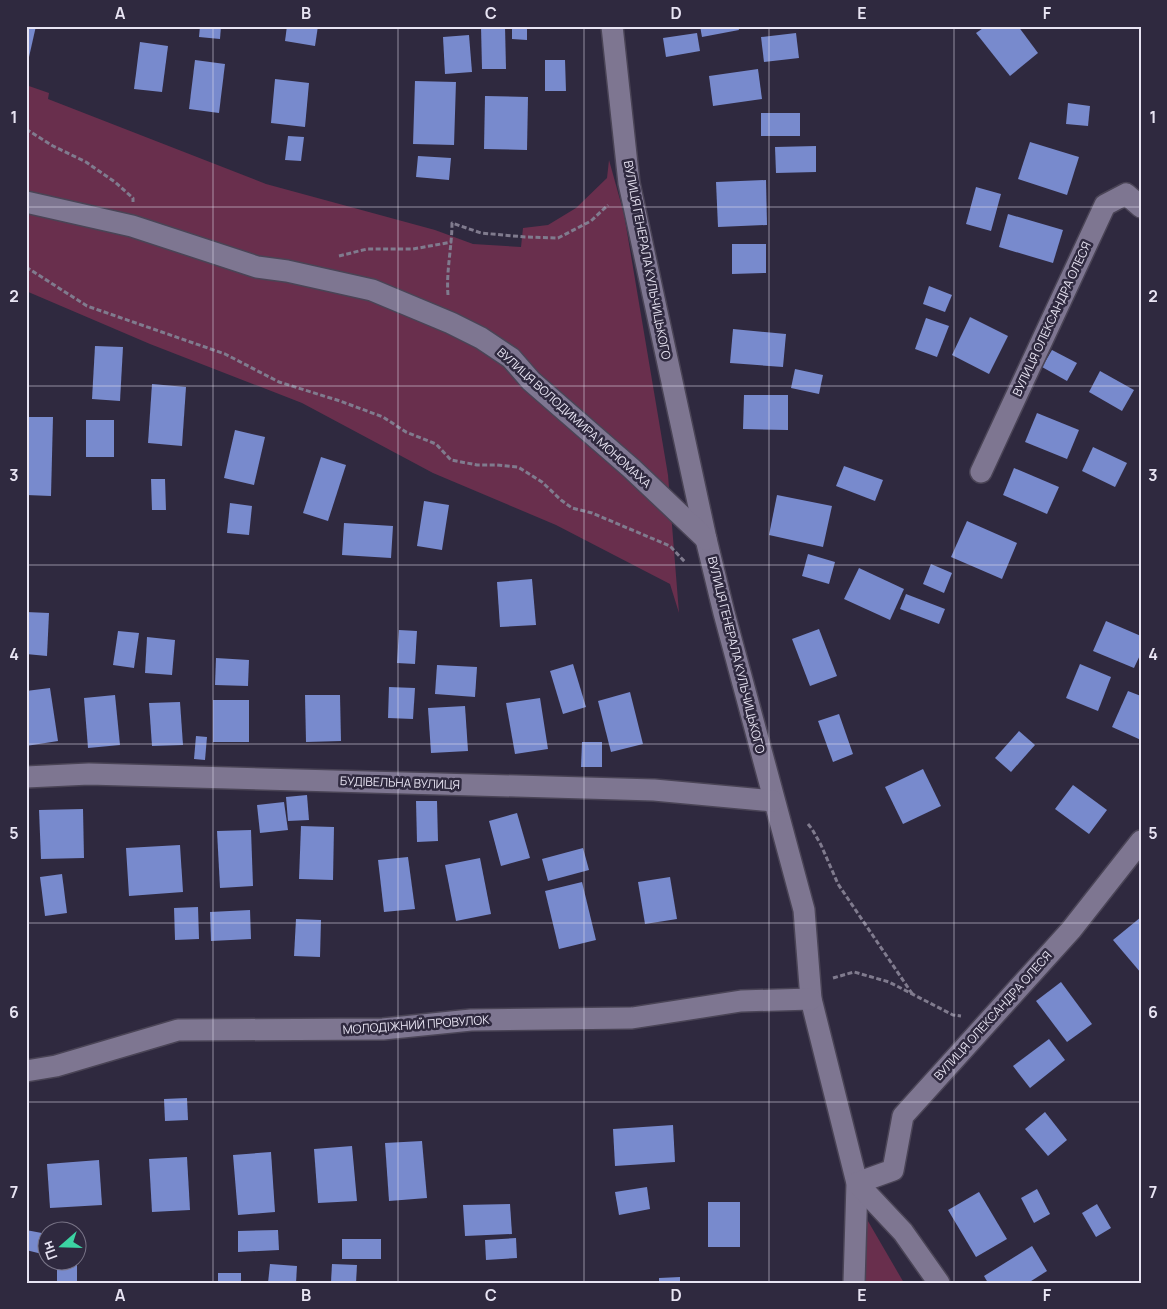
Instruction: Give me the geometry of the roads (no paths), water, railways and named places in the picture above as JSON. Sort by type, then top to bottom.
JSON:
[{"type":"street","name":"ВУЛИЦЯ ГЕНЕРАЛА КУЛЬЧИЦЬКОГО","points":[[612,26],[629,183],[706,538],[773,801],[804,910],[811,999],[856,1183],[854,1283]]},
{"type":"street","name":"ВУЛИЦЯ ОЛЕКСАНДРА ОЛЕСЯ","points":[[981,472],[1105,205],[1126,194],[1141,207]]},
{"type":"street","name":"ВУЛИЦЯ ВОЛОДИМИРА МОНОМАХА","points":[[26,202],[132,226],[257,267],[287,271],[372,290],[482,338],[511,358],[531,381],[631,468],[706,538]]},
{"type":"street","name":"БУДІВЕЛЬНА ВУЛИЦЯ","points":[[26,777],[89,774],[654,790],[773,801]]},
{"type":"street","name":"ВУЛИЦЯ ОЛЕКСАНДРА ОЛЕСЯ","points":[[856,1183],[894,1170],[903,1116],[1071,930],[1141,841]]},
{"type":"street","name":"МОЛОДІЖНИЙ ПРОВУЛОК","points":[[26,1071],[56,1066],[178,1030],[383,1029],[471,1020],[632,1018],[741,1001],[811,999]]},
{"type":"street","points":[[856,1183],[903,1232],[939,1283]]}]
